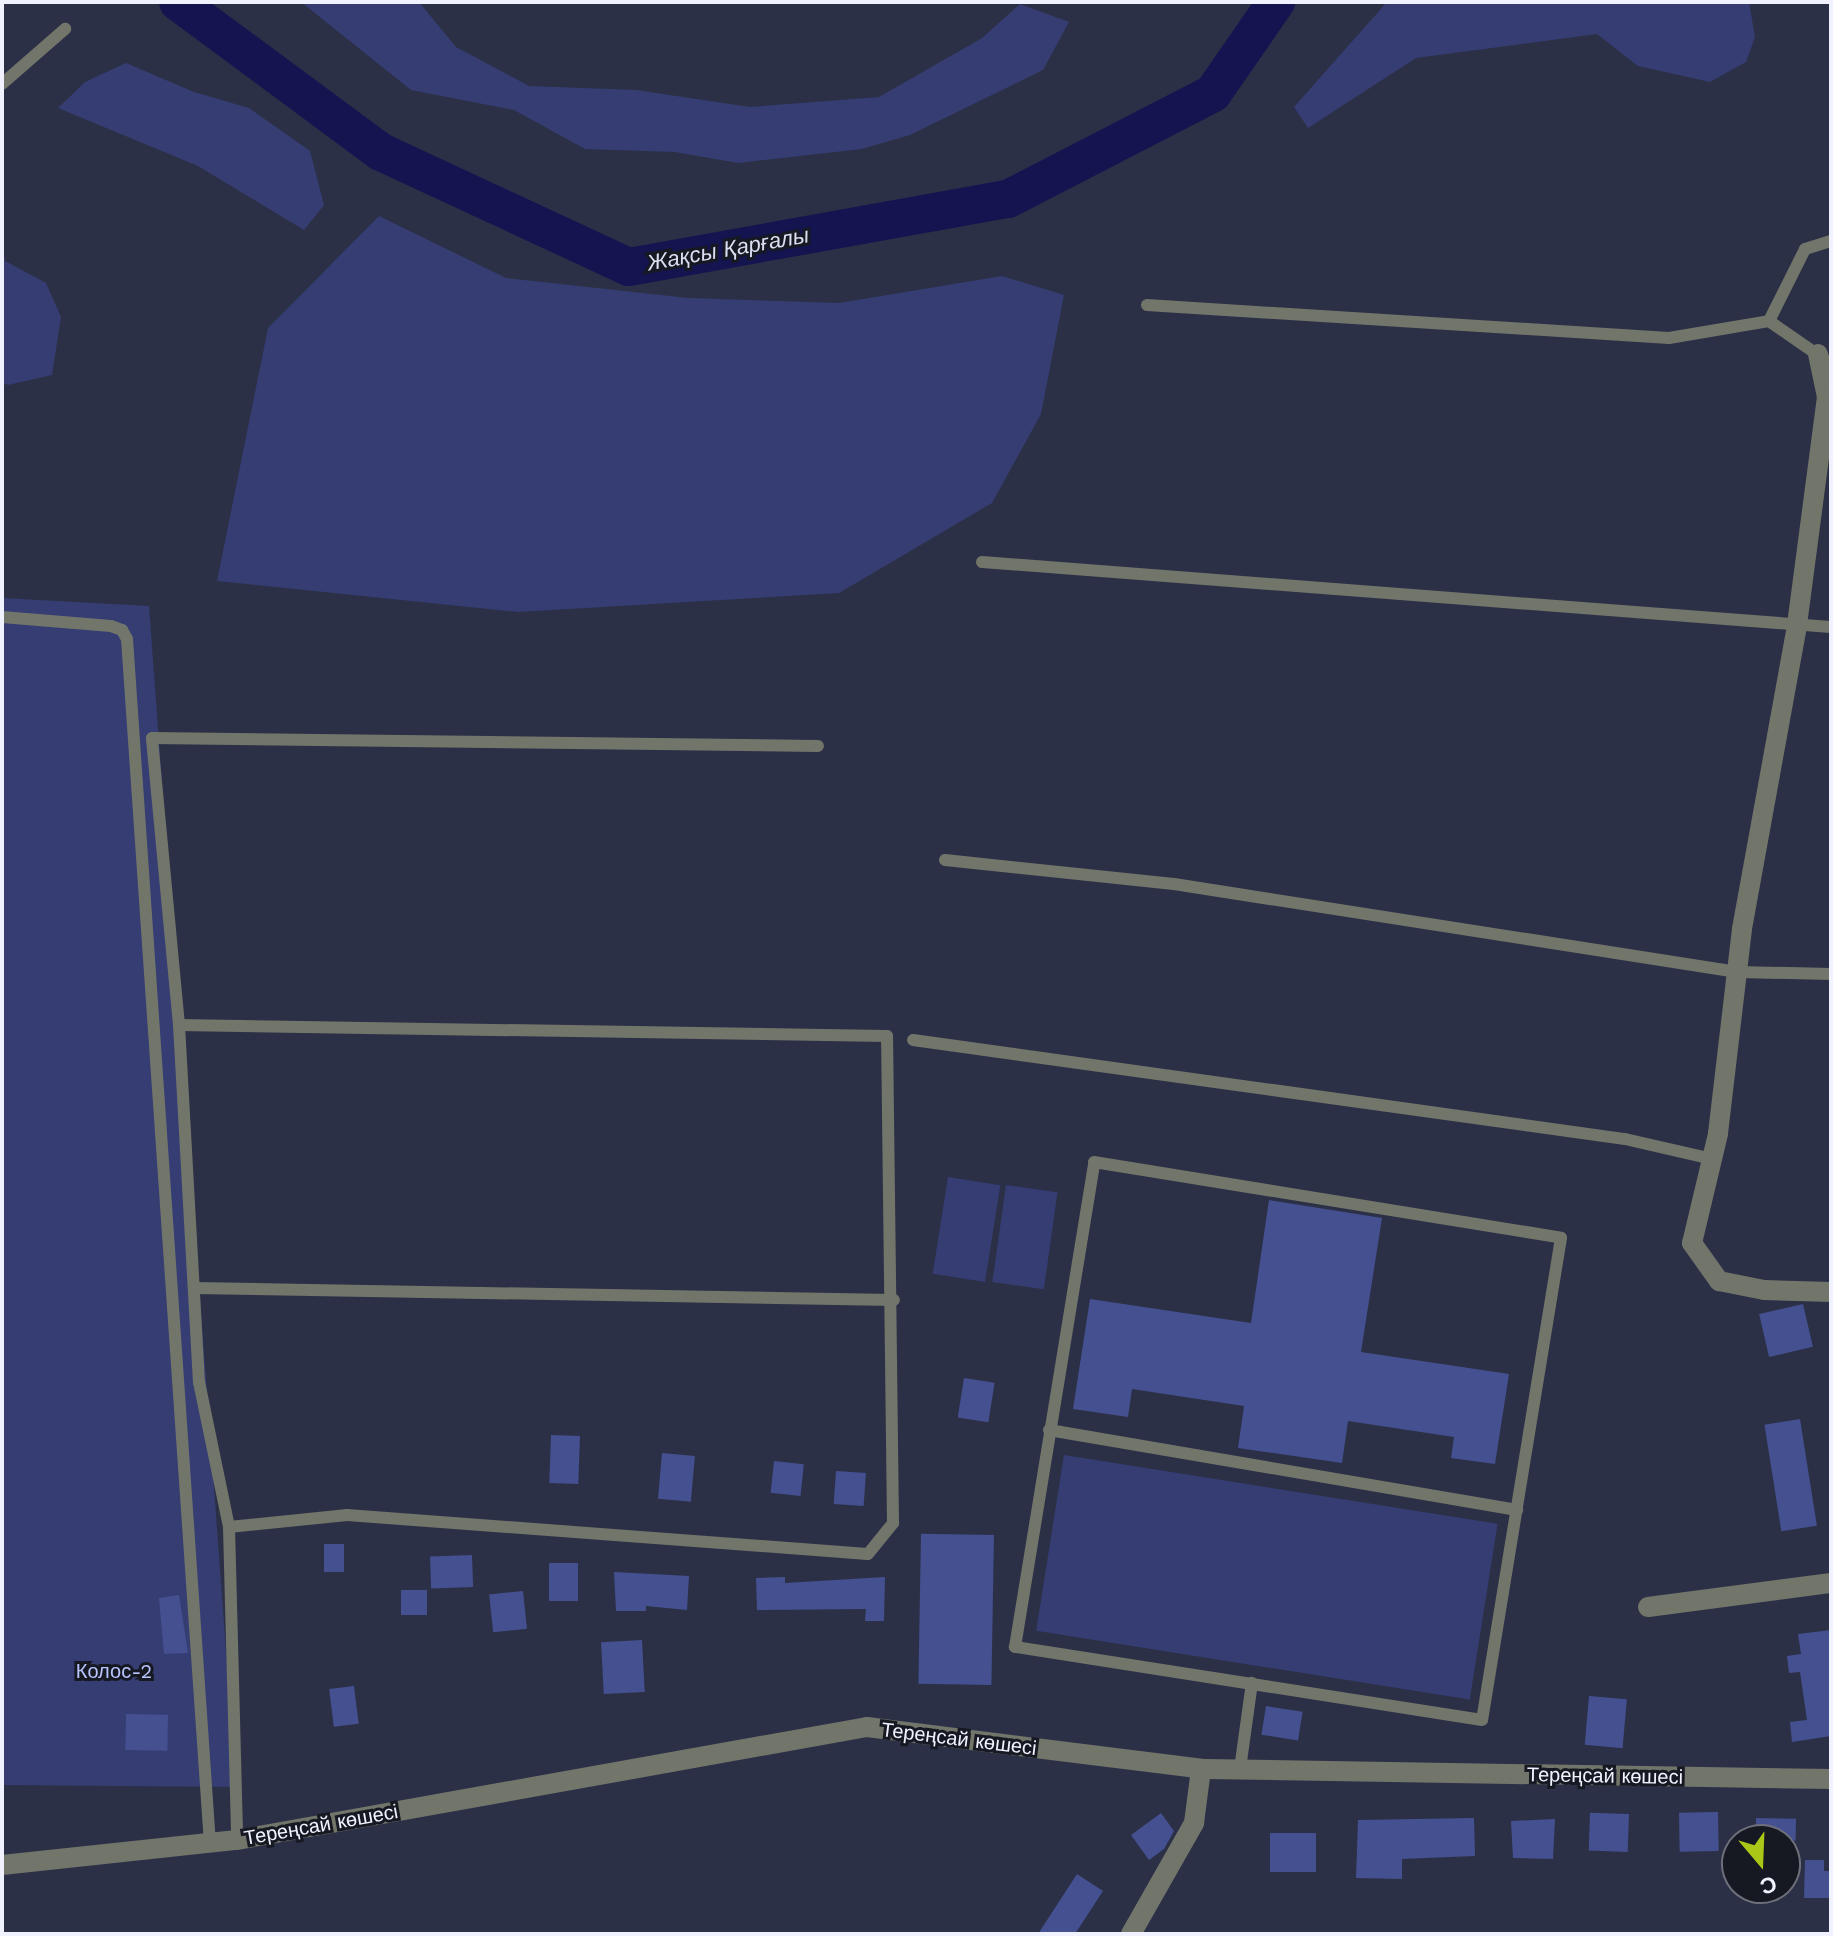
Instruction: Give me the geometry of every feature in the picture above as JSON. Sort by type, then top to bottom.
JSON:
[{"type":"street","points":[[1824,359],[1827,397],[1797,626],[1737,972],[1712,1159],[1692,1243],[1701,1263],[1719,1281],[1764,1290],[1831,1292]]},
{"type":"street","points":[[1648,1607],[1831,1583]]},
{"type":"street","name":"Тереңсай көшесі","points":[[2,1865],[237,1840],[867,1727],[1201,1769],[1831,1779]]},
{"type":"street","points":[[1131,1934],[1194,1823],[1201,1769]]},
{"type":"lane","points":[[2,84],[65,29]]},
{"type":"lane","points":[[1769,321],[1805,249],[1831,241]]},
{"type":"lane","points":[[1147,305],[1669,338],[1769,321],[1824,359]]},
{"type":"lane","points":[[982,562],[1831,627]]},
{"type":"lane","points":[[2,617],[111,626],[122,630],[127,639],[210,1843]]},
{"type":"lane","points":[[237,1840],[229,1527],[199,1382],[179,1025],[152,738],[818,746]]},
{"type":"lane","points":[[945,860],[1174,884],[1737,972],[1831,974]]},
{"type":"lane","points":[[179,1025],[887,1036],[894,1300],[893,1523],[868,1554],[347,1515],[229,1527]]},
{"type":"lane","points":[[913,1040],[1625,1139],[1712,1159]]},
{"type":"lane","points":[[1094,1162],[1561,1238],[1517,1510],[1482,1720],[1015,1647],[1094,1162]]},
{"type":"lane","points":[[194,1288],[894,1300]]},
{"type":"lane","points":[[1049,1430],[1517,1510]]},
{"type":"lane","points":[[1240,1769],[1252,1683]]},
{"type":"green space","points":[[301,2],[419,2],[456,47],[529,86],[636,90],[750,107],[879,97],[982,38],[1020,4],[1069,22],[1043,70],[910,135],[862,149],[738,163],[675,152],[585,149],[514,110],[411,90]]},
{"type":"green space","points":[[1387,2],[1749,2],[1755,37],[1746,62],[1710,82],[1638,66],[1597,34],[1416,58],[1308,128],[1294,107]]},
{"type":"green space","points":[[126,63],[194,92],[249,108],[310,151],[324,205],[304,230],[198,166],[58,108],[85,82]]},
{"type":"green space","points":[[379,216],[506,278],[688,298],[839,303],[1002,276],[1064,295],[1041,414],[992,503],[839,593],[518,612],[217,581],[268,328]]},
{"type":"green space","points":[[2,243],[5,261],[46,283],[61,317],[52,375],[8,385],[2,383]]},
{"type":"green space","name":"Колос-2","points":[[2,598],[149,606],[236,1787],[2,1785]]},
{"type":"green space","points":[[948,1177],[1000,1185],[985,1282],[933,1274]]},
{"type":"green space","points":[[1006,1185],[1057,1192],[1044,1289],[992,1282]]},
{"type":"green space","points":[[1064,1455],[1498,1524],[1470,1699],[1036,1631]]},
{"type":"building","points":[[1269,1200],[1382,1218],[1361,1352],[1509,1374],[1495,1464],[1451,1458],[1454,1437],[1348,1421],[1342,1463],[1238,1448],[1244,1406],[1132,1389],[1128,1417],[1073,1409],[1090,1299],[1251,1323]]},
{"type":"building","points":[[1803,1304],[1813,1347],[1769,1357],[1759,1314]]},
{"type":"building","points":[[964,1378],[995,1383],[988,1422],[958,1418]]},
{"type":"building","points":[[1800,1419],[1817,1526],[1781,1531],[1764,1425]]},
{"type":"building","points":[[551,1435],[580,1436],[578,1484],[549,1483]]},
{"type":"building","points":[[662,1453],[695,1456],[691,1502],[658,1499]]},
{"type":"building","points":[[774,1461],[804,1464],[800,1496],[771,1493]]},
{"type":"building","points":[[836,1471],[866,1473],[864,1506],[834,1504]]},
{"type":"building","points":[[921,1534],[994,1535],[991,1685],[918,1684]]},
{"type":"building","points":[[324,1544],[344,1544],[344,1572],[324,1572]]},
{"type":"building","points":[[472,1555],[473,1587],[431,1588],[430,1556]]},
{"type":"building","points":[[549,1563],[578,1563],[578,1601],[549,1601]]},
{"type":"building","points":[[614,1572],[689,1576],[687,1610],[646,1606],[646,1611],[616,1611]]},
{"type":"building","points":[[785,1577],[785,1583],[885,1577],[884,1621],[865,1621],[866,1609],[757,1610],[756,1578]]},
{"type":"building","points":[[401,1590],[427,1590],[427,1615],[401,1615]]},
{"type":"building","points":[[523,1591],[527,1629],[493,1632],[489,1595]]},
{"type":"building","points":[[179,1595],[188,1653],[164,1654],[159,1598]]},
{"type":"building","points":[[1831,1630],[1831,1736],[1792,1742],[1790,1722],[1807,1720],[1800,1672],[1789,1673],[1787,1656],[1801,1654],[1798,1634]]},
{"type":"building","points":[[642,1640],[645,1692],[604,1694],[601,1642]]},
{"type":"building","points":[[354,1686],[359,1724],[334,1727],[329,1689]]},
{"type":"building","points":[[1589,1696],[1627,1699],[1623,1748],[1585,1745]]},
{"type":"building","points":[[1266,1706],[1303,1712],[1298,1740],[1261,1735]]},
{"type":"building","points":[[126,1714],[168,1715],[167,1751],[125,1750]]},
{"type":"building","points":[[1718,1812],[1719,1851],[1680,1852],[1679,1813]]},
{"type":"building","points":[[1161,1813],[1174,1831],[1164,1849],[1149,1860],[1131,1835]]},
{"type":"building","points":[[1590,1813],[1629,1814],[1628,1852],[1589,1851]]},
{"type":"building","points":[[1474,1818],[1475,1856],[1402,1859],[1402,1879],[1356,1878],[1358,1820]]},
{"type":"building","points":[[1756,1818],[1796,1819],[1796,1824],[1756,1824]]},
{"type":"building","points":[[1555,1819],[1553,1859],[1513,1858],[1511,1821]]},
{"type":"building","points":[[1270,1833],[1316,1833],[1316,1872],[1270,1872]]},
{"type":"building","points":[[1805,1860],[1824,1860],[1824,1871],[1831,1871],[1831,1898],[1804,1898]]},
{"type":"building","points":[[1077,1874],[1103,1891],[1075,1934],[1038,1934]]},
{"type":"waterway","name":"Жақсы Қарғалы","points":[[178,2],[381,152],[629,267],[1008,199],[1213,93],[1276,2]]}]
